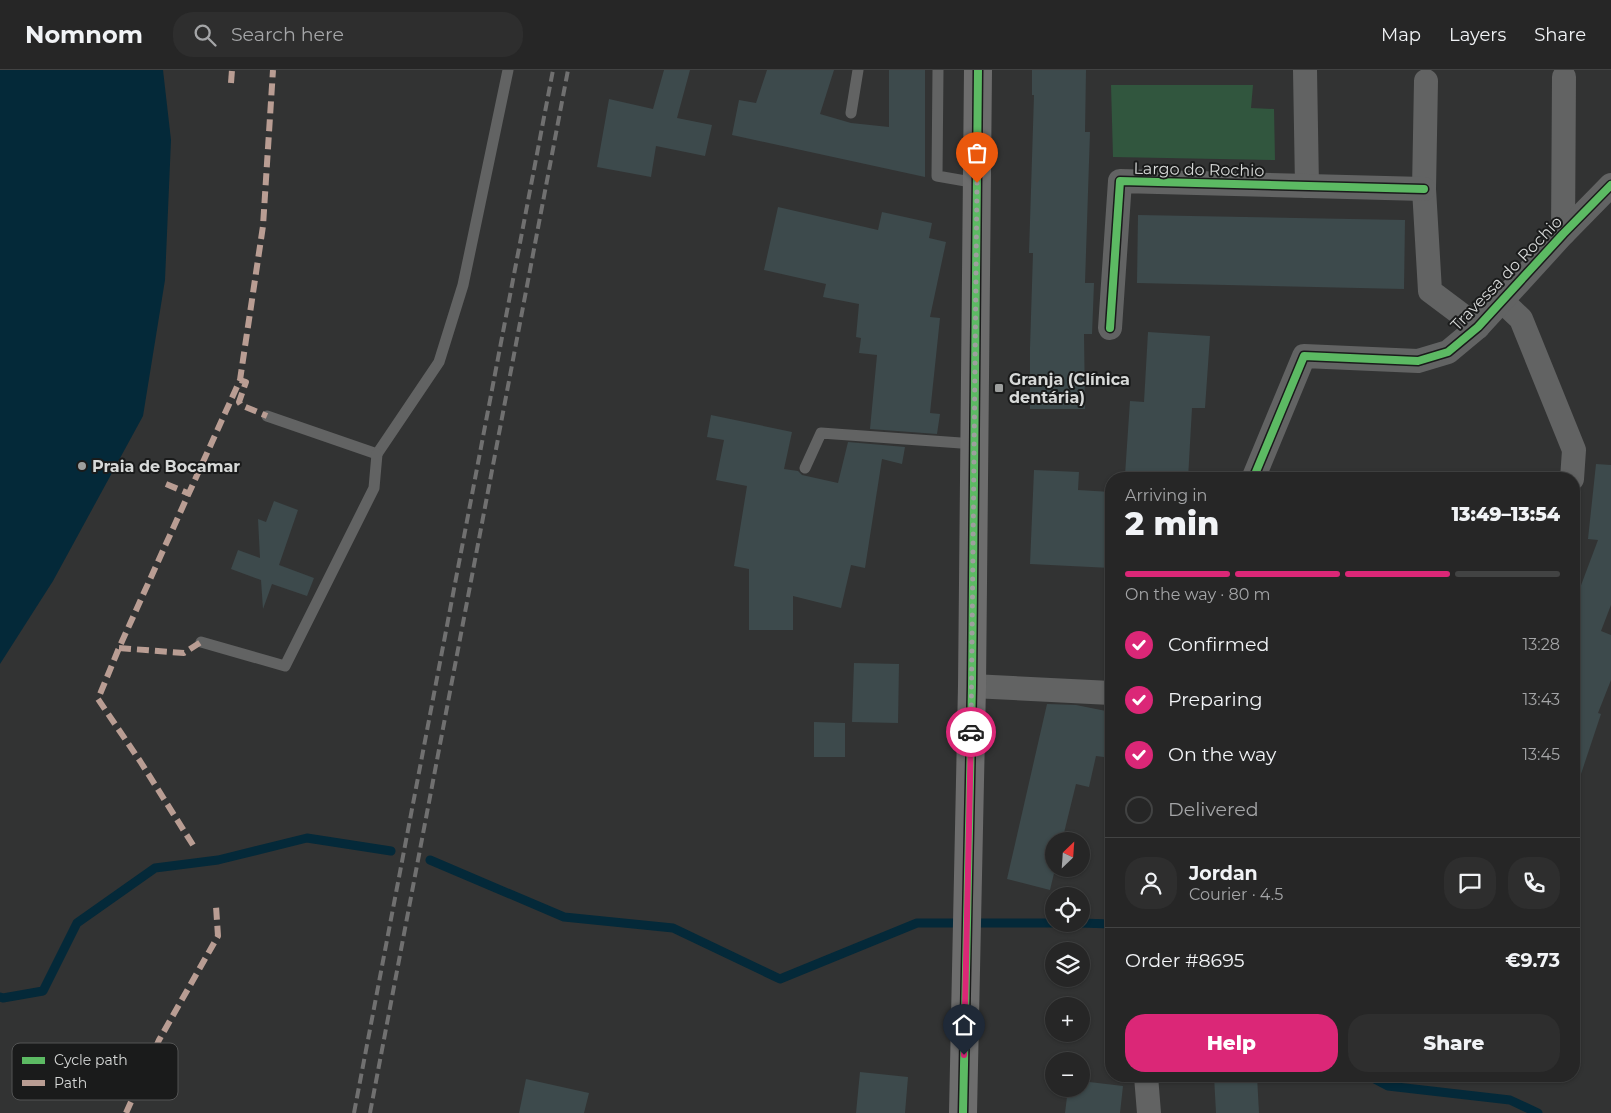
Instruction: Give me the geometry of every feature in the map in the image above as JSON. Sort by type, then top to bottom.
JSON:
[{"type":"main road","points":[[963,1113],[972,686],[978,70]]},
{"type":"street","points":[[1305,70],[1307,186]]},
{"type":"street","points":[[1563,234],[1564,77]]},
{"type":"street","points":[[1426,81],[1424,189],[1430,291],[1478,327]]},
{"type":"street","name":"Largo do Rochio","points":[[1110,328],[1120,181],[1424,189]]},
{"type":"street","name":"Travessa do Rochio","points":[[1256,472],[1304,356],[1418,361],[1448,352],[1478,327],[1563,234],[1611,185]]},
{"type":"street","points":[[1502,301],[1521,319],[1574,450],[1572,472]]},
{"type":"street","points":[[972,686],[1105,693]]},
{"type":"street","points":[[1146,1082],[1149,1113]]},
{"type":"lane","points":[[201,642],[285,666],[374,488],[377,454],[439,362],[463,285],[508,70]]},
{"type":"lane","points":[[851,113],[858,70]]},
{"type":"lane","points":[[938,70],[938,176],[977,183]]},
{"type":"lane","points":[[267,416],[377,454]]},
{"type":"lane","points":[[805,468],[821,433],[975,444]]},
{"type":"green space","points":[[1111,85],[1253,85],[1251,108],[1274,109],[1275,160],[1113,157]]},
{"type":"water","points":[[0,70],[163,70],[171,140],[165,280],[143,416],[53,581],[0,664]]},
{"type":"building","points":[[664,70],[690,70],[677,118],[712,125],[705,156],[656,146],[651,177],[597,167],[609,99],[653,109]]},
{"type":"building","points":[[767,70],[834,70],[820,114],[851,123],[889,127],[889,70],[925,70],[925,177],[732,135],[739,100],[756,103]]},
{"type":"building","points":[[1032,70],[1086,70],[1085,132],[1090,132],[1085,283],[1094,283],[1092,334],[1084,334],[1085,409],[1030,409],[1033,253],[1029,253],[1034,95],[1032,95]]},
{"type":"building","points":[[778,207],[878,230],[882,212],[932,223],[929,238],[946,242],[930,317],[940,318],[930,413],[940,414],[937,434],[870,429],[877,355],[859,353],[861,338],[856,337],[859,304],[823,297],[826,284],[764,270]]},
{"type":"building","points":[[1138,215],[1405,220],[1404,289],[1137,283]]},
{"type":"building","points":[[1148,332],[1210,336],[1205,408],[1192,408],[1188,472],[1125,472],[1130,401],[1144,402]]},
{"type":"building","points":[[711,415],[792,432],[784,469],[798,471],[802,475],[838,483],[848,442],[905,447],[902,464],[882,459],[865,568],[851,565],[841,608],[793,596],[793,630],[749,630],[749,569],[734,566],[747,486],[716,480],[724,440],[707,437]]},
{"type":"building","points":[[1596,464],[1611,465],[1611,605],[1601,631],[1611,635],[1611,680],[1598,713],[1601,714],[1580,777],[1580,588],[1598,540],[1588,539]]},
{"type":"building","points":[[1034,470],[1079,472],[1078,490],[1105,492],[1105,568],[1030,564]]},
{"type":"building","points":[[274,501],[298,510],[279,565],[314,578],[307,596],[272,584],[263,609],[261,580],[231,569],[238,550],[260,558],[258,519],[266,522]]},
{"type":"building","points":[[854,663],[899,664],[898,723],[852,722]]},
{"type":"building","points":[[1047,704],[1076,705],[1105,711],[1105,757],[1096,756],[1089,787],[1076,784],[1064,832],[1045,832],[1045,878],[1053,878],[1051,887],[1045,887],[1045,889],[1007,879]]},
{"type":"building","points":[[814,722],[845,723],[845,757],[814,757]]},
{"type":"building","points":[[860,1072],[908,1077],[905,1113],[856,1113]]},
{"type":"building","points":[[526,1079],[589,1093],[584,1113],[519,1113]]},
{"type":"building","points":[[1090,1082],[1123,1086],[1120,1113],[1065,1113],[1067,1097],[1090,1097]]},
{"type":"building","points":[[1214,1082],[1257,1082],[1259,1113],[1216,1113]]},
{"type":"waterway","points":[[0,997],[43,991],[77,923],[155,868],[218,860],[307,838],[391,851]]},
{"type":"waterway","points":[[430,860],[564,917],[673,928],[780,979],[917,923],[1045,923]]},
{"type":"waterway","points":[[1090,923],[1105,924]]},
{"type":"waterway","points":[[1380,1082],[1388,1086],[1510,1100],[1538,1113]]},
{"type":"railway","points":[[354,1113],[553,70]]},
{"type":"railway","points":[[370,1113],[568,70]]},
{"type":"marked path","points":[[231,83],[232,70]]},
{"type":"marked path","points":[[193,845],[98,699],[119,648],[240,380],[263,226],[273,70]]},
{"type":"marked path","points":[[240,380],[246,382],[239,402],[241,405],[267,416]]},
{"type":"marked path","points":[[166,484],[190,494]]},
{"type":"marked path","points":[[119,648],[184,653],[201,642]]},
{"type":"marked path","points":[[158,1043],[218,936],[216,906]]},
{"type":"marked path","points":[[126,1113],[132,1100]]},
{"type":"cycle path","points":[[963,1113],[972,686],[978,70]]},
{"type":"cycle path","points":[[1110,328],[1120,181],[1424,189]]},
{"type":"cycle path","points":[[1256,472],[1304,356],[1418,361],[1448,352],[1478,327],[1563,234],[1611,185]]},
{"type":"way so far","points":[[971,732],[977,183]]},
{"type":"place","name":"Granja (Clínica dentária)","points":[[999,388]]},
{"type":"place","name":"Praia de Bocamar","points":[[82,466]]},
{"type":"route","points":[[964,1055],[971,732]]}]
